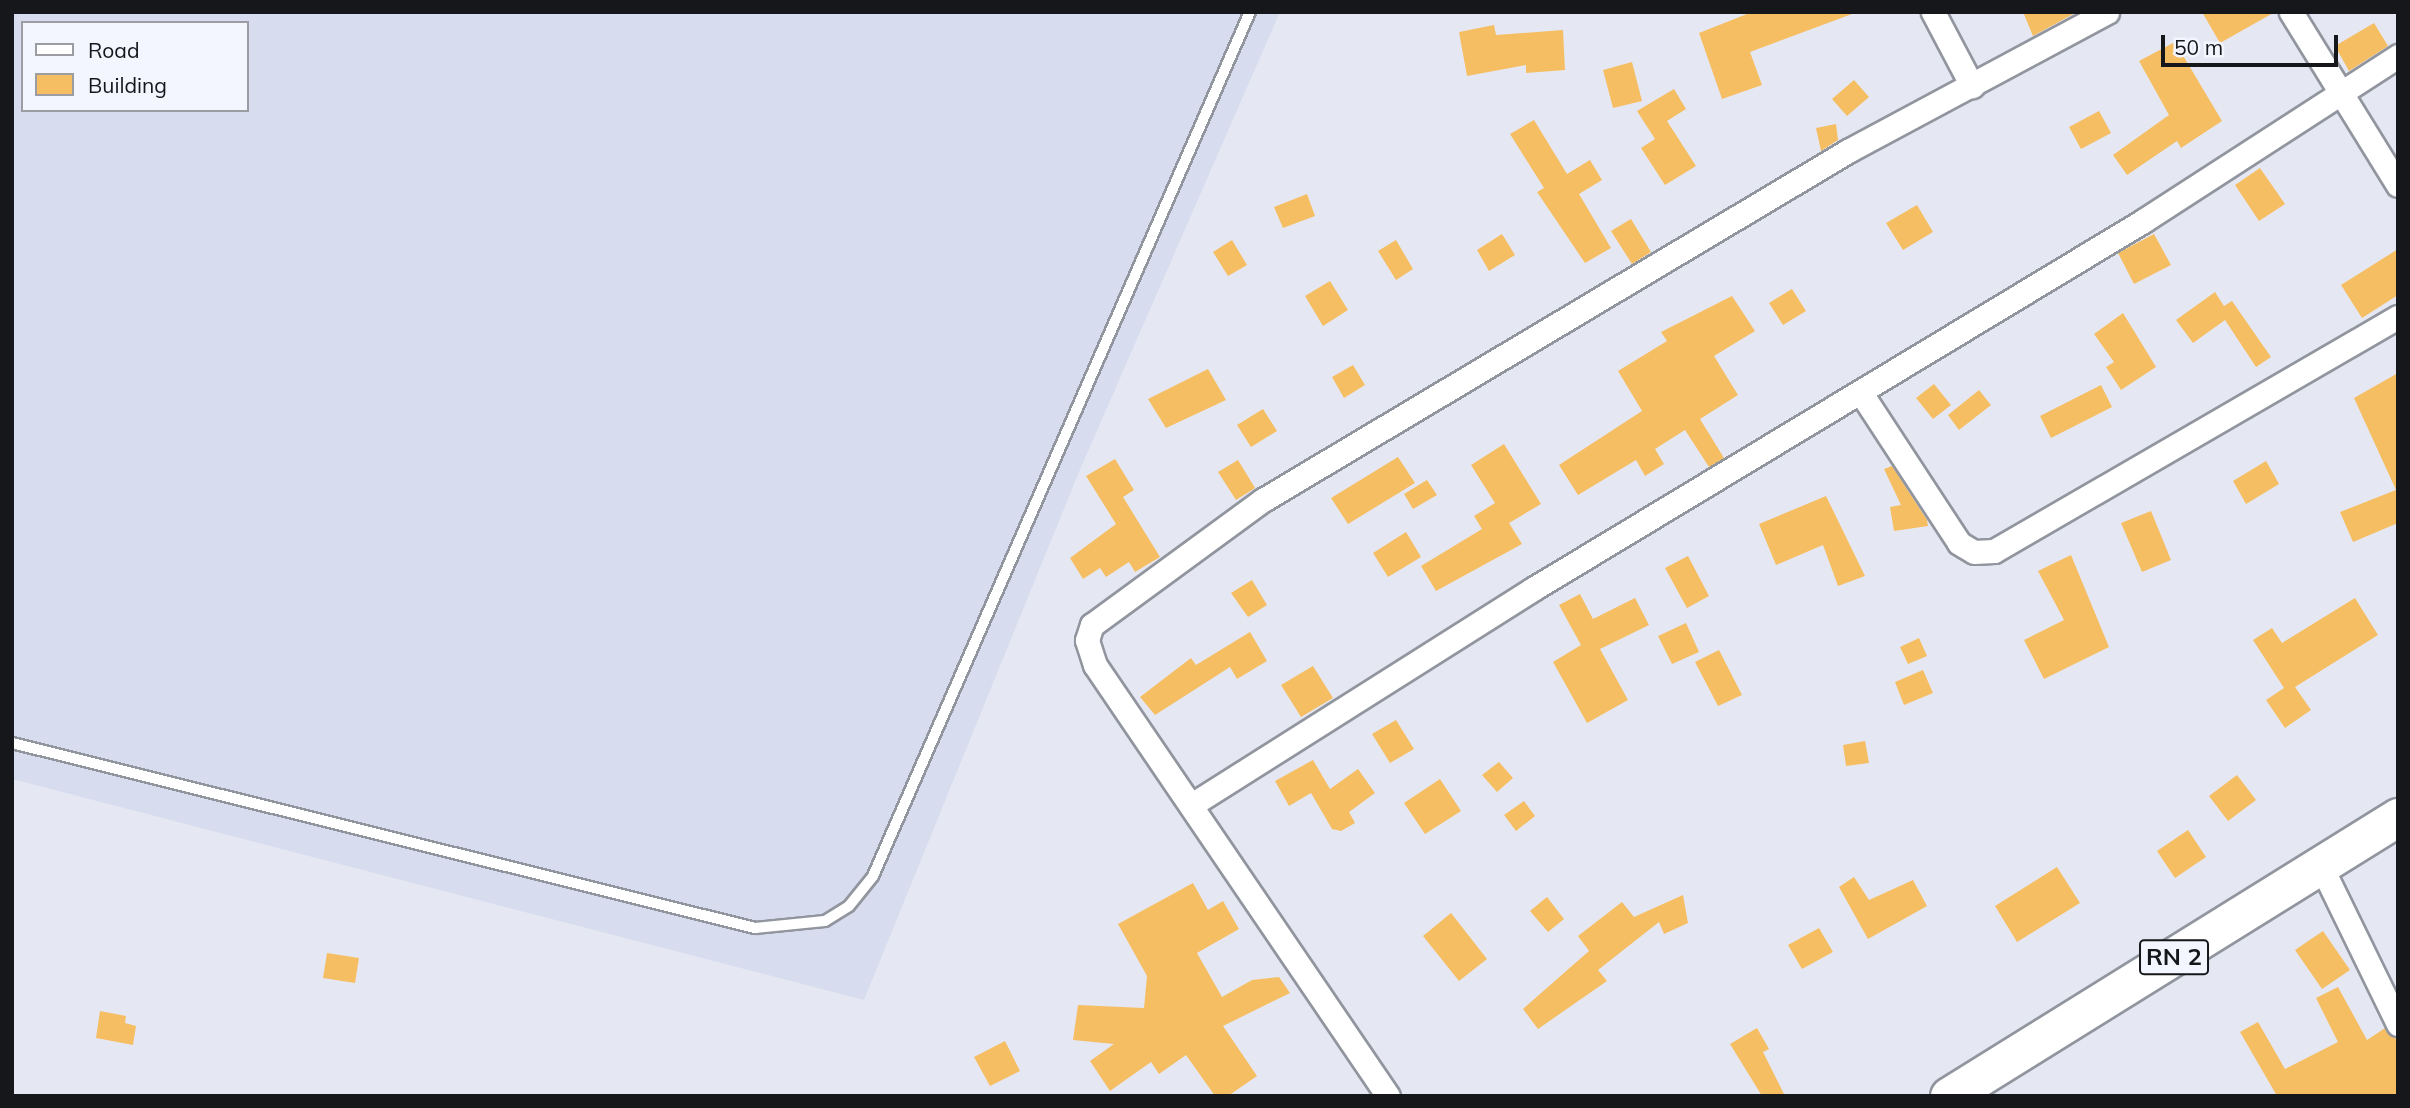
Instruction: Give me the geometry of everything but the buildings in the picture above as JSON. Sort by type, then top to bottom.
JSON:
[{"type":"highway","name":"RN 2","points":[[1949,1096],[2398,817]]},
{"type":"street","points":[[1933,12],[1972,86]]},
{"type":"street","points":[[1388,1096],[1193,804],[1095,665],[1087,640],[1092,625],[1263,500],[1848,151],[2107,12]]},
{"type":"street","points":[[2291,12],[2338,94],[2398,185]]},
{"type":"street","points":[[1193,804],[1861,393],[2398,56]]},
{"type":"street","points":[[1861,393],[1959,543],[1974,552],[1994,551],[2398,317]]},
{"type":"street","points":[[2321,866],[2398,1024]]},
{"type":"lane","points":[[12,743],[755,928],[825,921],[849,906],[873,876],[1250,12]]},
{"type":"shaded area","points":[[12,12],[1280,12],[1079,472],[864,1000],[12,779]]}]
